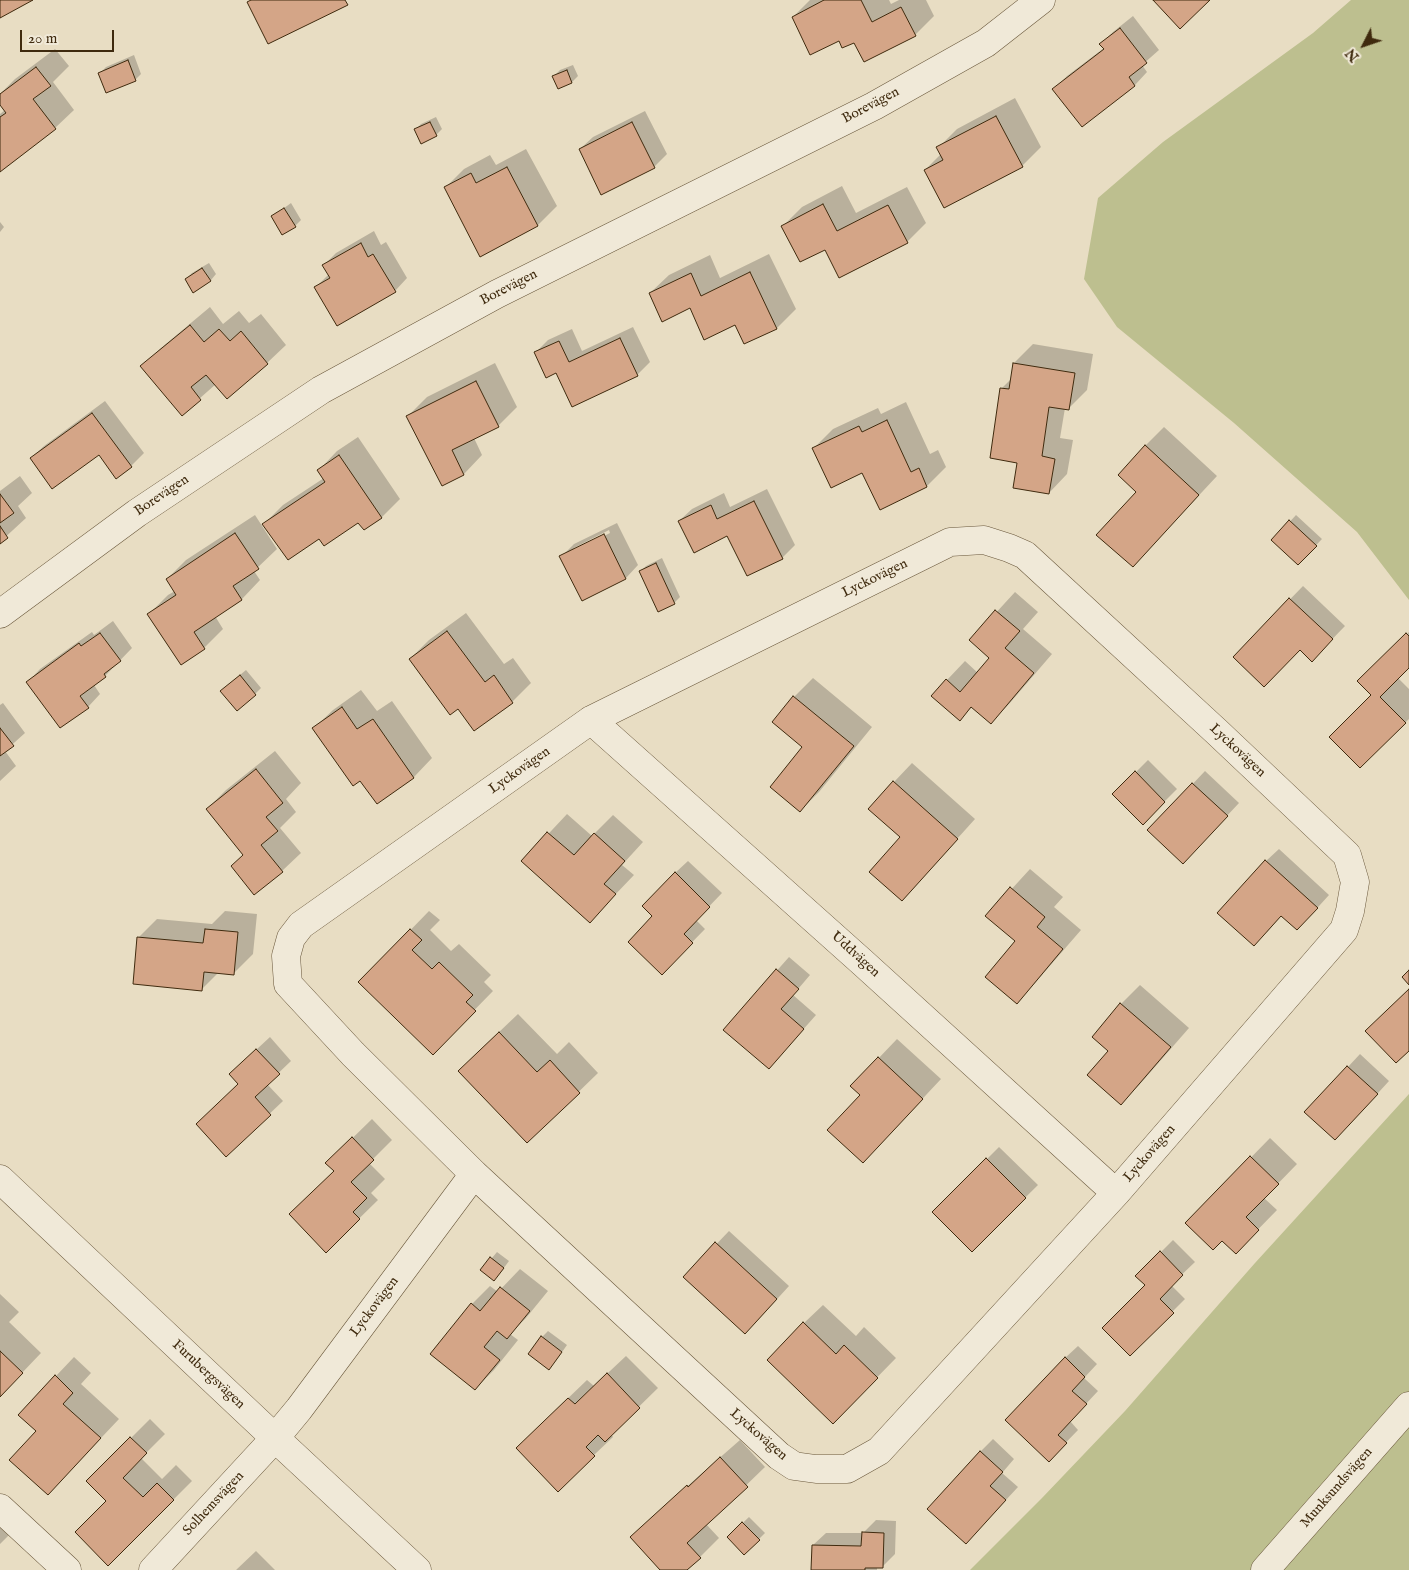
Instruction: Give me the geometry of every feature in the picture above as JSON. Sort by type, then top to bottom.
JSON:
[{"type":"street","name":"Borevägen","points":[[0,614],[137,513],[321,390],[497,294],[874,106],[986,43],[1041,0]]},
{"type":"street","name":"Lyckovägen","points":[[984,540],[1025,555],[1347,855],[1355,882],[1350,911],[1344,930],[1116,1193],[879,1451],[847,1469],[816,1469],[794,1466],[779,1456],[474,1174],[353,1054],[288,984],[286,956],[291,938],[301,925],[592,720],[950,542],[984,540]]},
{"type":"street","name":"Uddvägen","points":[[592,720],[1116,1193]]},
{"type":"street","name":"Lyckovägen","points":[[275,1438],[299,1410],[474,1174]]},
{"type":"street","name":"Furubergsvägen","points":[[0,1179],[417,1570]]},
{"type":"street","name":"Munksundsvägen","points":[[1266,1570],[1409,1406]]},
{"type":"street","name":"Solhemsvägen","points":[[153,1570],[275,1438]]},
{"type":"street","points":[[0,1508],[67,1570]]},
{"type":"green space","points":[[1351,0],[1409,0],[1409,600],[1357,532],[1234,423],[1117,327],[1084,279],[1098,198],[1163,142],[1313,33]]},
{"type":"green space","points":[[1409,1094],[1409,1570],[970,1570],[1125,1411],[1255,1263]]},
{"type":"building","points":[[0,0],[33,0],[0,18]]},
{"type":"building","points":[[251,0],[345,0],[348,5],[268,44],[247,2]]},
{"type":"building","points":[[824,0],[861,0],[872,22],[901,7],[916,36],[864,62],[854,43],[842,48],[839,41],[810,55],[792,17]]},
{"type":"building","points":[[1153,0],[1210,0],[1180,29]]},
{"type":"building","points":[[1120,28],[1147,63],[1129,77],[1135,86],[1082,127],[1052,89],[1104,49],[1099,44]]},
{"type":"building","points":[[128,60],[136,81],[106,93],[98,73]]},
{"type":"building","points":[[36,67],[51,86],[33,99],[56,129],[0,172],[0,117],[6,113],[0,105],[0,94]]},
{"type":"building","points":[[567,70],[572,83],[558,89],[552,76]]},
{"type":"building","points":[[996,116],[1023,167],[944,208],[924,170],[943,160],[936,147]]},
{"type":"building","points":[[430,122],[437,136],[421,144],[414,129]]},
{"type":"building","points":[[632,122],[655,168],[601,195],[579,149]]},
{"type":"building","points":[[507,167],[538,226],[480,257],[444,187],[471,173],[476,183]]},
{"type":"building","points":[[823,204],[837,231],[888,205],[908,243],[839,278],[825,250],[800,262],[781,226]]},
{"type":"building","points":[[284,208],[296,227],[282,235],[271,216]]},
{"type":"building","points":[[361,243],[368,257],[373,254],[396,292],[337,326],[314,287],[330,278],[322,265]]},
{"type":"building","points":[[202,268],[211,281],[193,293],[185,279]]},
{"type":"building","points":[[750,272],[777,329],[744,344],[735,325],[704,340],[690,308],[662,322],[649,293],[691,273],[701,296]]},
{"type":"building","points":[[190,325],[204,342],[219,329],[230,341],[241,331],[268,364],[227,399],[206,375],[191,387],[201,400],[182,416],[140,366]]},
{"type":"building","points":[[620,338],[638,376],[572,407],[556,373],[546,378],[534,352],[559,341],[569,362]]},
{"type":"building","points":[[1013,363],[1075,373],[1069,410],[1049,407],[1042,456],[1055,459],[1049,494],[1013,488],[1017,463],[990,458],[1000,388],[1009,389]]},
{"type":"building","points":[[476,381],[499,427],[452,450],[464,475],[442,486],[406,416]]},
{"type":"building","points":[[92,413],[132,467],[116,479],[99,455],[52,489],[30,458]]},
{"type":"building","points":[[887,420],[911,472],[919,468],[927,487],[880,510],[862,473],[831,488],[812,448],[859,426],[862,432]]},
{"type":"building","points":[[1145,445],[1199,495],[1133,567],[1096,535],[1136,492],[1118,475]]},
{"type":"building","points":[[339,455],[382,518],[364,530],[358,523],[324,546],[319,539],[288,560],[262,524],[325,482],[317,470]]},
{"type":"building","points":[[0,494],[14,513],[0,523]]},
{"type":"building","points":[[754,501],[783,559],[747,576],[727,536],[694,553],[678,521],[711,505],[717,519]]},
{"type":"building","points":[[1289,520],[1317,546],[1298,565],[1271,540]]},
{"type":"building","points":[[0,526],[8,538],[0,544]]},
{"type":"building","points":[[235,533],[259,569],[233,586],[242,600],[194,632],[205,649],[181,665],[147,614],[176,595],[166,579]]},
{"type":"building","points":[[604,534],[626,579],[582,601],[559,556]]},
{"type":"building","points":[[656,563],[675,604],[658,612],[639,571]]},
{"type":"building","points":[[1289,598],[1333,639],[1312,662],[1300,650],[1264,687],[1233,657]]},
{"type":"building","points":[[995,610],[1020,631],[1005,648],[1034,673],[991,724],[971,707],[960,721],[931,696],[946,679],[960,692],[989,658],[969,640]]},
{"type":"building","points":[[447,631],[485,682],[494,675],[513,703],[474,731],[458,709],[450,715],[409,659]]},
{"type":"building","points":[[100,633],[121,661],[104,674],[106,677],[80,696],[89,708],[60,728],[26,682],[79,643],[81,646]]},
{"type":"building","points":[[1406,633],[1409,636],[1409,668],[1380,697],[1406,723],[1360,768],[1329,737],[1371,695],[1357,681]]},
{"type":"building","points":[[240,675],[256,695],[237,711],[220,691]]},
{"type":"building","points":[[793,696],[854,746],[800,812],[770,787],[802,747],[772,722]]},
{"type":"building","points":[[342,707],[357,729],[373,719],[414,778],[377,804],[360,781],[353,786],[312,728]]},
{"type":"building","points":[[0,728],[14,746],[0,756]]},
{"type":"building","points":[[256,769],[283,803],[266,817],[278,831],[261,845],[283,872],[254,895],[231,866],[243,855],[206,809]]},
{"type":"building","points":[[1135,771],[1165,802],[1143,825],[1112,794]]},
{"type":"building","points":[[893,781],[958,839],[902,901],[869,872],[900,837],[868,809]]},
{"type":"building","points":[[1192,783],[1228,816],[1183,864],[1147,830]]},
{"type":"building","points":[[547,832],[574,855],[594,833],[625,861],[604,884],[616,894],[590,923],[521,861]]},
{"type":"building","points":[[1265,860],[1318,908],[1297,930],[1281,916],[1254,946],[1217,913]]},
{"type":"building","points":[[675,872],[710,907],[684,934],[693,943],[662,975],[628,942],[652,916],[642,906]]},
{"type":"building","points":[[1010,887],[1045,917],[1037,927],[1063,949],[1017,1004],[985,977],[1015,941],[985,916]]},
{"type":"building","points":[[205,929],[238,932],[234,975],[204,972],[202,991],[133,984],[137,937],[203,943]]},
{"type":"building","points":[[410,929],[422,940],[412,950],[432,969],[439,962],[473,995],[466,1002],[476,1011],[433,1055],[358,982]]},
{"type":"building","points":[[776,969],[799,989],[781,1009],[804,1029],[769,1069],[723,1030]]},
{"type":"building","points":[[1409,970],[1409,985],[1402,977]]},
{"type":"building","points":[[1409,989],[1409,1051],[1396,1063],[1365,1031]]},
{"type":"building","points":[[1120,1003],[1171,1047],[1121,1105],[1087,1075],[1108,1051],[1092,1037]]},
{"type":"building","points":[[499,1032],[537,1072],[550,1060],[580,1093],[527,1143],[458,1071]]},
{"type":"building","points":[[256,1049],[280,1074],[255,1097],[271,1115],[226,1157],[196,1124],[238,1084],[229,1074]]},
{"type":"building","points":[[878,1057],[923,1099],[863,1163],[827,1130],[860,1095],[850,1086]]},
{"type":"building","points":[[1347,1066],[1378,1094],[1335,1140],[1304,1112]]},
{"type":"building","points":[[352,1137],[374,1160],[351,1182],[367,1198],[353,1212],[360,1219],[326,1253],[289,1214],[334,1171],[325,1163]]},
{"type":"building","points":[[1250,1156],[1279,1184],[1246,1217],[1259,1230],[1236,1254],[1222,1241],[1213,1250],[1185,1223]]},
{"type":"building","points":[[986,1158],[1026,1198],[972,1252],[932,1212]]},
{"type":"building","points":[[715,1242],[777,1299],[745,1334],[683,1277]]},
{"type":"building","points":[[1160,1251],[1183,1275],[1160,1299],[1174,1313],[1130,1356],[1102,1328],[1145,1285],[1135,1276]]},
{"type":"building","points":[[490,1257],[504,1268],[494,1281],[480,1270]]},
{"type":"building","points":[[500,1287],[530,1311],[507,1339],[497,1331],[484,1347],[500,1360],[475,1390],[430,1354],[471,1303],[480,1311]]},
{"type":"building","points":[[803,1322],[836,1354],[844,1345],[878,1378],[833,1424],[767,1360]]},
{"type":"building","points":[[541,1336],[562,1352],[549,1370],[528,1354]]},
{"type":"building","points":[[0,1351],[23,1373],[0,1397]]},
{"type":"building","points":[[1065,1357],[1085,1377],[1072,1391],[1087,1404],[1058,1435],[1067,1443],[1049,1462],[1005,1420]]},
{"type":"building","points":[[607,1373],[640,1408],[605,1442],[598,1435],[586,1447],[595,1456],[558,1492],[516,1448],[568,1398],[575,1404]]},
{"type":"building","points":[[55,1375],[73,1393],[63,1404],[101,1438],[48,1495],[9,1460],[36,1431],[18,1415]]},
{"type":"building","points":[[130,1437],[147,1453],[123,1478],[143,1497],[157,1483],[174,1500],[108,1566],[75,1532],[106,1501],[86,1481]]},
{"type":"building","points":[[980,1451],[1003,1472],[990,1486],[1006,1500],[966,1544],[927,1509]]},
{"type":"building","points":[[720,1457],[748,1487],[687,1543],[701,1558],[687,1570],[660,1570],[630,1537]]},
{"type":"building","points":[[742,1522],[760,1540],[744,1555],[727,1537]]},
{"type":"building","points":[[862,1532],[884,1533],[883,1568],[811,1570],[812,1545],[861,1546]]}]
